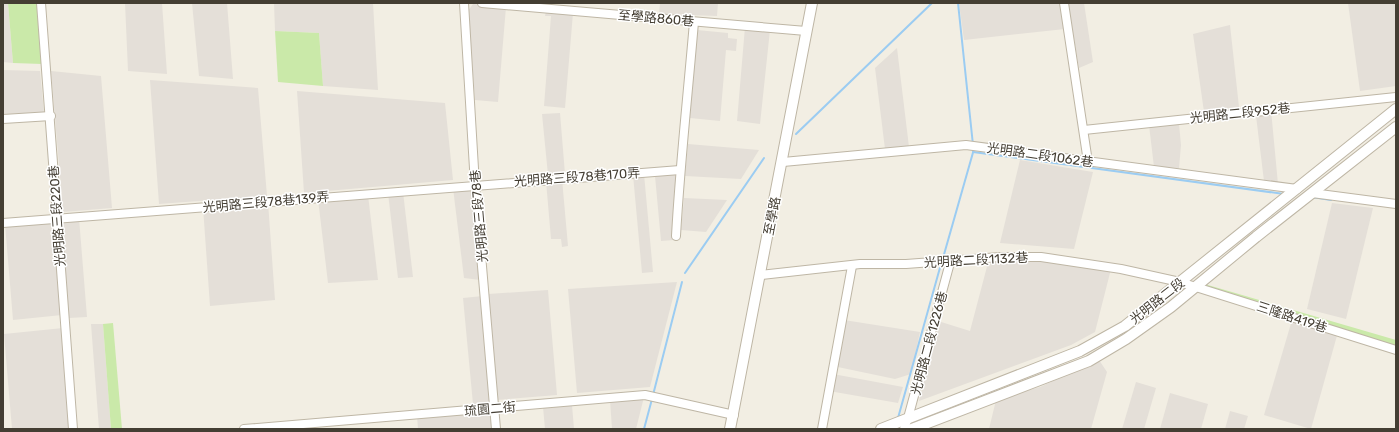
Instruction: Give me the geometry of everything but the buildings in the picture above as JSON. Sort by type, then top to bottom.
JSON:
[{"type":"street","name":"光明路三段220巷","points":[[41,3],[73,429]]},
{"type":"street","name":"光明路三段78巷","points":[[464,3],[475,185],[496,429]]},
{"type":"street","name":"至學路860巷","points":[[482,3],[806,31]]},
{"type":"street","name":"至學路","points":[[732,429],[812,3]]},
{"type":"street","points":[[1064,3],[1088,162]]},
{"type":"street","points":[[676,236],[680,170],[686,125],[694,22]]},
{"type":"street","name":"光明路二段952巷","points":[[1084,130],[1396,97]]},
{"type":"street","name":"光明路二段","points":[[881,429],[907,425],[1089,361],[1126,339],[1297,189],[1396,109]]},
{"type":"street","points":[[3,119],[50,116]]},
{"type":"street","name":"光明路二段","points":[[907,425],[1080,351],[1125,326],[1188,285],[1312,193],[1396,127]]},
{"type":"street","name":"光明路二段1062巷","points":[[783,162],[966,145],[1297,189]]},
{"type":"street","name":"光明路三段78巷170弄","points":[[475,185],[680,170]]},
{"type":"street","name":"光明路三段78巷139弄","points":[[3,223],[475,185]]},
{"type":"street","points":[[1312,193],[1396,204]]},
{"type":"street","name":"光明路二段1132巷","points":[[761,275],[852,266],[952,259],[1041,257],[1115,268],[1188,285]]},
{"type":"street","name":"光明路二段1226巷","points":[[907,425],[952,259]]},
{"type":"street","points":[[822,429],[852,266]]},
{"type":"street","name":"三隆路419巷","points":[[1188,285],[1395,347]]},
{"type":"street","name":"琉園二街","points":[[244,429],[495,409],[645,395],[656,396],[734,415]]},
{"type":"street","points":[[723,429],[734,415]]},
{"type":"shaded area","points":[[3,3],[8,3],[13,63],[3,62]]},
{"type":"shaded area","points":[[125,3],[162,3],[167,74],[128,71]]},
{"type":"shaded area","points":[[192,3],[227,3],[233,79],[199,76]]},
{"type":"shaded area","points":[[274,3],[373,3],[378,90],[323,86],[319,33],[275,31]]},
{"type":"shaded area","points":[[660,3],[718,3],[717,16],[659,14]]},
{"type":"shaded area","points":[[959,3],[1062,3],[1065,29],[964,40]]},
{"type":"shaded area","points":[[1068,3],[1084,3],[1093,62],[1079,68]]},
{"type":"shaded area","points":[[1348,3],[1396,3],[1396,86],[1360,91]]},
{"type":"shaded area","points":[[473,4],[506,7],[498,102],[475,100],[468,11]]},
{"type":"shaded area","points":[[546,11],[573,13],[565,108],[544,106],[551,16],[545,16]]},
{"type":"shaded area","points":[[1230,25],[1239,107],[1204,112],[1193,34]]},
{"type":"shaded area","points":[[745,27],[770,30],[760,124],[737,121]]},
{"type":"shaded area","points":[[697,30],[728,33],[728,38],[737,39],[736,51],[726,50],[720,121],[690,118]]},
{"type":"shaded area","points":[[897,48],[909,147],[885,149],[875,68]]},
{"type":"shaded area","points":[[3,70],[40,71],[44,112],[3,114]]},
{"type":"shaded area","points":[[51,71],[101,76],[112,208],[63,212]]},
{"type":"shaded area","points":[[150,80],[258,88],[267,196],[159,204]]},
{"type":"shaded area","points":[[297,91],[445,103],[453,180],[304,193]]},
{"type":"shaded area","points":[[1271,110],[1278,184],[1264,181],[1256,116]]},
{"type":"shaded area","points":[[560,113],[565,174],[548,175],[542,114]]},
{"type":"shaded area","points":[[1179,124],[1181,145],[1179,168],[1154,167],[1149,125]]},
{"type":"shaded area","points":[[688,144],[759,150],[741,179],[685,176]]},
{"type":"shaded area","points":[[1020,160],[1093,172],[1074,249],[1000,243]]},
{"type":"shaded area","points":[[679,172],[674,240],[661,241],[655,176]]},
{"type":"shaded area","points":[[644,174],[653,272],[642,273],[633,175]]},
{"type":"shaded area","points":[[562,179],[568,246],[562,247],[561,239],[551,239],[546,181]]},
{"type":"shaded area","points":[[453,188],[474,188],[480,280],[464,278]]},
{"type":"shaded area","points":[[403,192],[413,277],[398,278],[388,193]]},
{"type":"shaded area","points":[[368,195],[378,280],[328,283],[318,199]]},
{"type":"shaded area","points":[[684,198],[727,200],[706,232],[681,230]]},
{"type":"shaded area","points":[[268,202],[275,300],[210,306],[203,207]]},
{"type":"shaded area","points":[[1332,203],[1373,208],[1346,319],[1307,309]]},
{"type":"shaded area","points":[[79,218],[87,317],[69,318],[62,220]]},
{"type":"shaded area","points":[[53,220],[62,315],[13,320],[5,224]]},
{"type":"shaded area","points":[[989,259],[1040,260],[1111,269],[1095,332],[1071,345],[919,401],[938,321],[970,331]]},
{"type":"shaded area","points":[[677,282],[650,387],[577,393],[568,289]]},
{"type":"shaded area","points":[[548,290],[557,395],[497,400],[488,294]]},
{"type":"shaded area","points":[[483,296],[492,403],[473,404],[463,298]]},
{"type":"shaded area","points":[[844,320],[920,332],[911,374],[895,379],[833,366]]},
{"type":"shaded area","points":[[1292,320],[1338,332],[1311,429],[1264,415]]},
{"type":"shaded area","points":[[91,324],[103,324],[111,429],[99,429]]},
{"type":"shaded area","points":[[63,328],[71,429],[12,429],[4,334]]},
{"type":"shaded area","points":[[1099,360],[1107,372],[1091,429],[989,429],[996,400],[1040,387]]},
{"type":"shaded area","points":[[833,374],[903,387],[898,403],[829,391]]},
{"type":"shaded area","points":[[1136,382],[1156,388],[1144,429],[1122,429]]},
{"type":"shaded area","points":[[1170,393],[1208,404],[1201,429],[1160,429]]},
{"type":"shaded area","points":[[644,397],[636,429],[612,429],[610,400]]},
{"type":"shaded area","points":[[572,405],[574,429],[545,429],[543,407]]},
{"type":"shaded area","points":[[491,410],[492,429],[418,429],[417,416]]},
{"type":"shaded area","points":[[1230,411],[1248,416],[1244,429],[1225,429]]},
{"type":"green space","points":[[8,3],[37,3],[42,64],[13,63]]},
{"type":"green space","points":[[275,31],[319,33],[323,86],[278,82]]},
{"type":"green space","points":[[1201,283],[1396,340],[1396,350],[1196,287]]},
{"type":"green space","points":[[113,323],[122,429],[111,429],[103,324]]},
{"type":"waterway","points":[[796,134],[932,3]]},
{"type":"waterway","points":[[958,3],[973,145]]},
{"type":"waterway","points":[[943,258],[974,149]]},
{"type":"waterway","points":[[973,152],[1284,194]]},
{"type":"waterway","points":[[685,273],[764,158]]},
{"type":"waterway","points":[[1312,197],[1331,200]]},
{"type":"waterway","points":[[898,418],[941,264]]},
{"type":"waterway","points":[[653,395],[682,282]]},
{"type":"waterway","points":[[644,429],[652,399]]}]
